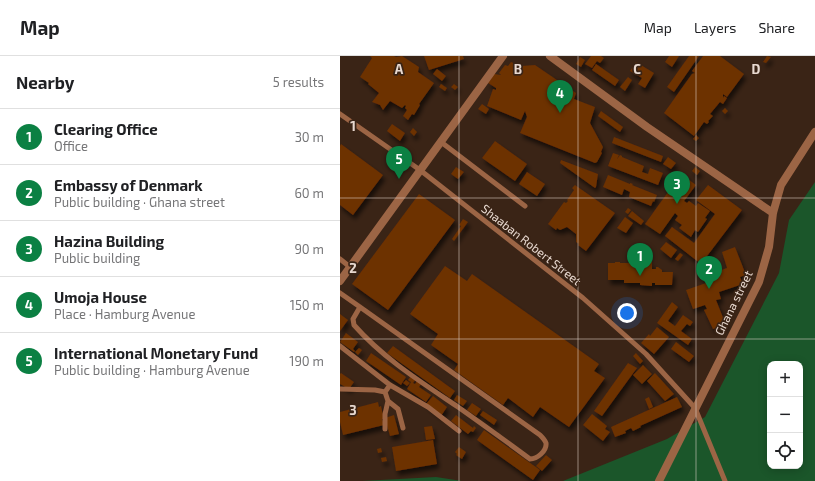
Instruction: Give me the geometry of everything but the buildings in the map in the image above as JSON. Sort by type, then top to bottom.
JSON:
[{"type":"street","points":[[340,281],[502,56]]},
{"type":"street","points":[[550,56],[647,127],[773,212]]},
{"type":"street","name":"Ghana street","points":[[659,481],[759,282],[769,248],[773,212],[781,185],[815,132]]},
{"type":"lane","name":"Shaaban Robert Street","points":[[340,114],[420,170],[583,298],[646,354],[695,408],[725,481]]},
{"type":"lane","points":[[440,142],[525,206]]},
{"type":"lane","points":[[340,259],[350,267]]},
{"type":"lane","points":[[340,293],[360,307],[540,435],[546,445],[543,451],[538,457],[530,459],[457,406],[421,383],[388,358],[354,325],[353,319],[360,307]]},
{"type":"lane","points":[[340,346],[390,385],[428,407],[459,431]]},
{"type":"lane","points":[[385,392],[390,385]]},
{"type":"lane","points":[[340,389],[375,390],[385,392]]},
{"type":"lane","points":[[385,392],[388,401],[385,414],[385,429]]},
{"type":"lane","points":[[388,401],[398,409],[403,428]]},
{"type":"green space","points":[[815,182],[815,481],[563,481],[667,439],[705,417],[779,273],[789,220]]},
{"type":"green space","points":[[436,477],[462,481],[362,481]]},
{"type":"place","name":"Umoja House","points":[[560,113]]},
{"type":"place","name":"International Monetary Fund","points":[[399,179]]},
{"type":"place","name":"Hazina Building","points":[[677,204]]},
{"type":"place","name":"Clearing Office","points":[[640,276]]},
{"type":"place","name":"Embassy of Denmark","points":[[709,289]]}]
